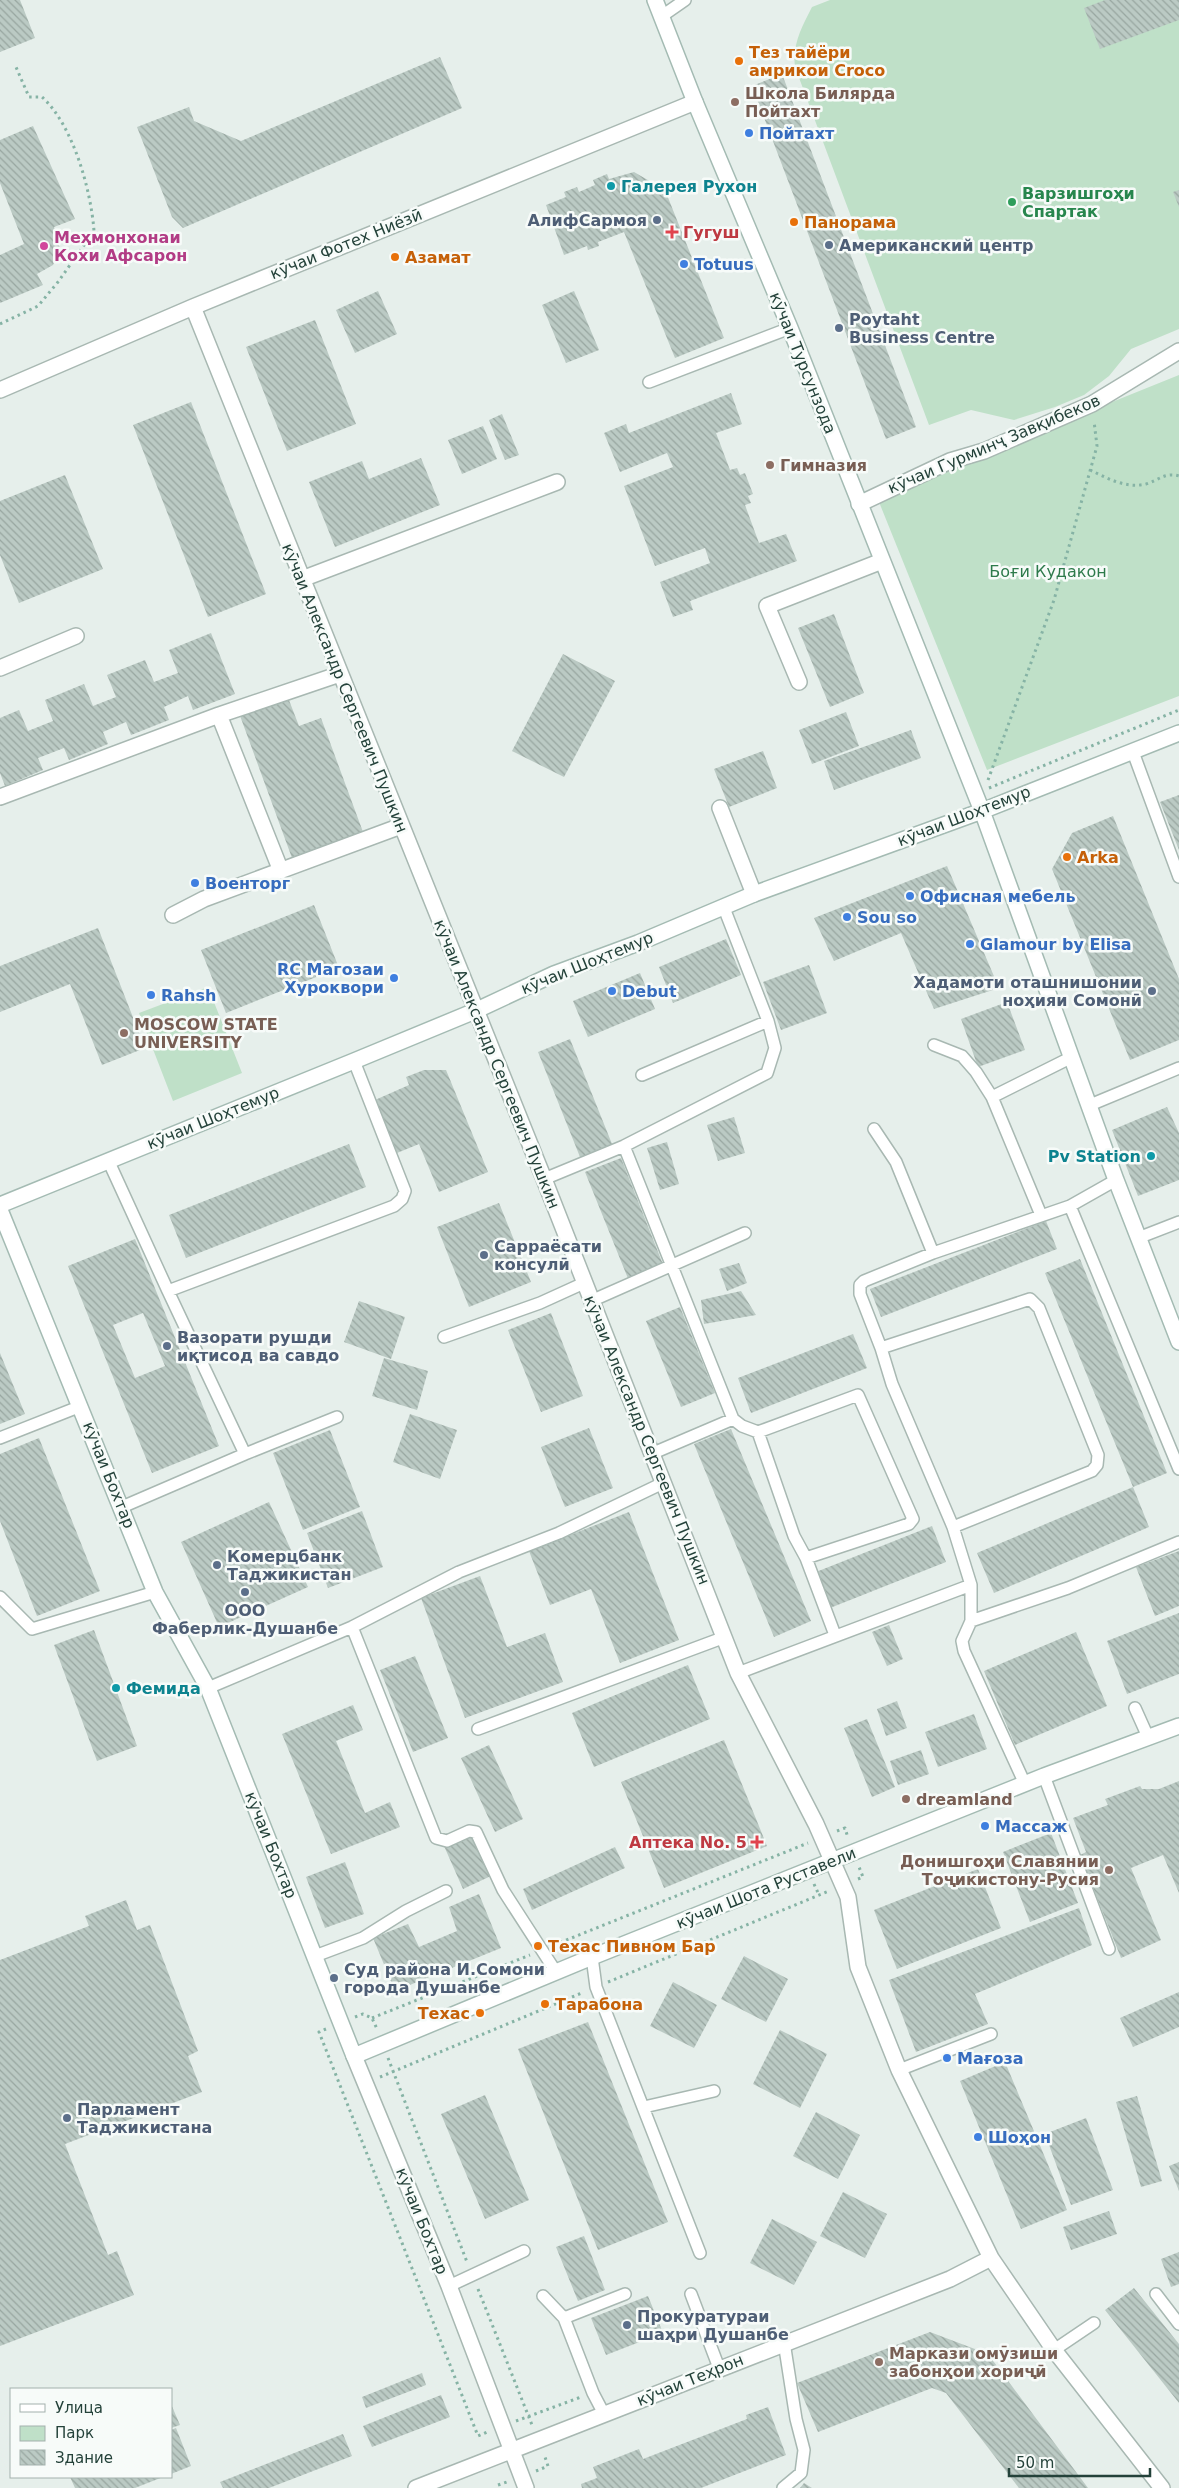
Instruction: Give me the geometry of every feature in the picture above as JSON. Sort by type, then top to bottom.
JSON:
[{"type":"street","name":"кӯчаи Турсунзода","points":[[655,0],[695,102],[790,328],[982,811],[1116,1180],[1179,1342]]},
{"type":"street","name":"кӯчаи Фотех Ниёзӣ","points":[[0,390],[193,307],[695,102]]},
{"type":"street","name":"кӯчаи Александр Сергеевич Пушкин","points":[[193,307],[544,1179],[738,1672],[822,1837],[848,1897],[858,1967],[899,2070],[991,2258],[1054,2350],[1162,2488]]},
{"type":"street","name":"кӯчаи Гурминҷ Завқибеков","points":[[859,504],[950,461],[984,451],[1092,404],[1179,351]]},
{"type":"street","points":[[302,579],[557,482]]},
{"type":"street","points":[[798,682],[767,606],[882,561]]},
{"type":"street","points":[[0,668],[76,636]]},
{"type":"street","points":[[0,797],[219,715],[340,674]]},
{"type":"street","points":[[219,715],[280,871]]},
{"type":"street","name":"кӯчаи Шоҳтемур","points":[[0,1205],[354,1062],[475,1011],[554,974],[724,908],[754,894],[982,811],[1179,734]]},
{"type":"street","points":[[720,808],[754,894]]},
{"type":"street","points":[[173,915],[204,899],[401,826]]},
{"type":"street","name":"кӯчаи Бохтар","points":[[0,1210],[155,1592],[208,1688],[354,2056],[449,2286],[526,2488]]},
{"type":"street","name":"кӯчаи Шота Руставели","points":[[354,2056],[592,1957],[1044,1776],[1179,1726]]},
{"type":"street","name":"кӯчаи Теҳрон","points":[[416,2488],[784,2342],[950,2279],[991,2258]]},
{"type":"lane","points":[[662,16],[685,0]]},
{"type":"lane","points":[[649,382],[790,328]]},
{"type":"lane","points":[[1133,752],[1179,877]]},
{"type":"lane","points":[[544,1179],[624,1146],[767,1073],[774,1048],[768,1021],[724,908]]},
{"type":"lane","points":[[642,1075],[768,1021]]},
{"type":"lane","points":[[934,1045],[962,1056],[976,1072],[992,1097],[1041,1215]]},
{"type":"lane","points":[[992,1097],[1072,1056]]},
{"type":"lane","points":[[168,1291],[310,1240],[394,1206],[402,1200],[405,1192],[354,1062]]},
{"type":"lane","points":[[1090,1106],[1179,1068]]},
{"type":"lane","points":[[874,1129],[896,1162],[933,1254]]},
{"type":"lane","points":[[624,1146],[732,1418],[742,1426],[758,1432],[858,1395],[911,1510],[913,1519],[909,1524],[806,1558]]},
{"type":"lane","points":[[108,1160],[245,1454]]},
{"type":"lane","points":[[1025,1784],[964,1652],[962,1641],[971,1621],[971,1585],[953,1528],[892,1384],[881,1348],[860,1294],[860,1285],[864,1281],[933,1254],[1070,1206],[1116,1180]]},
{"type":"lane","points":[[1070,1206],[1179,1469]]},
{"type":"lane","points":[[1138,1238],[1179,1222]]},
{"type":"lane","points":[[591,1300],[745,1233]]},
{"type":"lane","points":[[444,1337],[540,1303],[584,1283]]},
{"type":"lane","points":[[881,1348],[1030,1299],[1038,1308],[1098,1455],[1097,1465],[1092,1471],[953,1528]]},
{"type":"lane","points":[[0,1438],[81,1406]]},
{"type":"lane","points":[[122,1507],[337,1417]]},
{"type":"lane","points":[[651,1454],[732,1418]]},
{"type":"lane","points":[[758,1432],[794,1536],[806,1558],[835,1635]]},
{"type":"lane","points":[[208,1688],[352,1627],[459,1572],[559,1533],[663,1482]]},
{"type":"lane","points":[[971,1621],[1068,1588],[1179,1542]]},
{"type":"lane","points":[[738,1672],[971,1585]]},
{"type":"lane","points":[[0,1597],[32,1629],[155,1592]]},
{"type":"lane","points":[[352,1627],[436,1838],[447,1841],[469,1832],[476,1832],[503,1890],[556,1972]]},
{"type":"lane","points":[[478,1729],[725,1637]]},
{"type":"lane","points":[[1135,1708],[1148,1737]]},
{"type":"lane","points":[[1044,1776],[1109,1949]]},
{"type":"lane","points":[[315,1956],[363,1938],[406,1911],[446,1891]]},
{"type":"lane","points":[[592,1957],[596,1987],[700,2253]]},
{"type":"lane","points":[[899,2070],[991,2034]]},
{"type":"lane","points":[[644,2107],[714,2091]]},
{"type":"lane","points":[[449,2286],[524,2251]]},
{"type":"lane","points":[[564,2318],[625,2294]]},
{"type":"lane","points":[[691,2294],[719,2368]]},
{"type":"lane","points":[[1156,2294],[1179,2324]]},
{"type":"lane","points":[[543,2296],[564,2318],[593,2393],[604,2414]]},
{"type":"lane","points":[[1054,2350],[1094,2323]]},
{"type":"lane","points":[[783,2488],[801,2473],[804,2450],[796,2419],[784,2342]]},
{"type":"path","points":[[0,324],[38,306],[58,282],[94,231],[92,201],[72,144],[55,109],[42,97],[28,97],[16,67]]},
{"type":"path","points":[[1092,404],[1097,446],[1054,600],[984,790],[1179,710]]},
{"type":"path","points":[[1090,470],[1127,485],[1146,484],[1169,474],[1179,476]]},
{"type":"path","points":[[372,2018],[845,1828]]},
{"type":"path","points":[[319,2032],[478,2436],[593,2393]]},
{"type":"green space","name":"Варзишгоҳи Спартак","points":[[830,0],[1179,0],[1179,329],[1131,349],[1109,376],[1084,395],[1055,407],[1014,420],[971,410],[929,425],[795,67],[796,43],[812,7]]},
{"type":"green space","name":"Боғи Кудакон","points":[[1179,375],[1179,696],[987,770],[877,497]]},
{"type":"green space","points":[[208,987],[242,1073],[173,1101],[139,1013]]},
{"type":"building","points":[[0,0],[20,0],[35,38],[0,52]]},
{"type":"building","points":[[1105,0],[1179,0],[1179,20],[1100,49],[1084,8]]},
{"type":"building","points":[[440,57],[462,108],[183,228],[172,217],[137,127],[189,107],[194,121],[241,141]]},
{"type":"building","points":[[782,74],[916,427],[886,439],[752,86]]},
{"type":"building","points":[[33,126],[75,219],[54,227],[60,249],[53,265],[37,274],[43,285],[0,303],[0,255],[24,244],[0,183],[0,140]]},
{"type":"building","points":[[634,172],[665,190],[724,338],[675,358],[624,232],[598,242],[599,246],[588,250],[587,246],[564,255],[546,205],[566,197],[564,192],[577,187],[579,192],[595,185],[593,180],[607,174],[609,179]]},
{"type":"building","points":[[1179,190],[1179,207],[1173,192]]},
{"type":"building","points":[[378,291],[397,334],[355,353],[336,310]]},
{"type":"building","points":[[574,291],[599,350],[566,363],[542,305]]},
{"type":"building","points":[[315,320],[356,424],[287,451],[246,347]]},
{"type":"building","points":[[731,393],[742,424],[716,433],[730,470],[737,468],[740,475],[745,473],[753,494],[748,496],[751,503],[745,505],[759,543],[786,534],[797,561],[690,601],[693,610],[673,617],[660,582],[710,563],[705,548],[655,566],[624,486],[673,467],[667,453],[620,472],[604,433],[626,424],[629,433]]},
{"type":"building","points":[[191,402],[266,594],[208,617],[133,425]]},
{"type":"building","points":[[502,414],[519,455],[505,460],[489,420]]},
{"type":"building","points":[[483,426],[497,459],[462,474],[448,440]]},
{"type":"building","points":[[421,458],[440,505],[335,547],[309,482],[362,461],[369,479]]},
{"type":"building","points":[[65,475],[103,569],[19,603],[0,555],[0,501]]},
{"type":"building","points":[[834,614],[864,693],[830,707],[798,628]]},
{"type":"building","points":[[211,633],[235,694],[193,710],[188,696],[164,707],[169,720],[131,735],[126,722],[103,732],[108,744],[69,760],[64,748],[38,758],[43,770],[5,786],[0,773],[0,718],[19,710],[28,731],[53,721],[45,700],[84,684],[93,706],[116,697],[107,675],[145,660],[154,682],[178,673],[169,650]]},
{"type":"building","points":[[563,654],[615,681],[564,777],[512,751]]},
{"type":"building","points":[[287,695],[299,726],[321,718],[363,832],[292,858],[239,713]]},
{"type":"building","points":[[846,712],[859,746],[812,764],[799,730]]},
{"type":"building","points":[[911,730],[921,758],[834,790],[824,761]]},
{"type":"building","points":[[763,751],[777,788],[729,807],[714,769]]},
{"type":"building","points":[[1179,795],[1179,850],[1160,802]]},
{"type":"building","points":[[1113,816],[1179,979],[1179,1040],[1130,1060],[1052,869],[1072,833]]},
{"type":"building","points":[[947,866],[999,988],[934,1009],[901,933],[834,961],[814,918]]},
{"type":"building","points":[[314,905],[339,968],[226,1013],[201,950]]},
{"type":"building","points":[[98,928],[145,1048],[102,1065],[70,984],[0,1012],[0,966]]},
{"type":"building","points":[[726,939],[741,975],[673,1003],[659,967]]},
{"type":"building","points":[[809,965],[827,1013],[781,1030],[763,982]]},
{"type":"building","points":[[640,973],[655,1009],[588,1037],[573,1001]]},
{"type":"building","points":[[1007,1002],[1025,1050],[978,1067],[961,1019]]},
{"type":"building","points":[[570,1039],[612,1144],[580,1157],[538,1052]]},
{"type":"building","points":[[424,1070],[446,1070],[488,1172],[439,1192],[419,1144],[397,1153],[375,1100],[409,1085],[406,1077]]},
{"type":"building","name":"Pv Station","points":[[1167,1107],[1179,1133],[1179,1180],[1138,1196],[1112,1130]]},
{"type":"building","points":[[734,1117],[745,1153],[718,1161],[707,1125]]},
{"type":"building","points":[[667,1142],[679,1184],[660,1190],[647,1148]]},
{"type":"building","points":[[349,1144],[366,1187],[186,1258],[169,1215]]},
{"type":"building","points":[[621,1158],[664,1267],[629,1281],[585,1172]]},
{"type":"building","name":"Сарраёсати консулӣ","points":[[499,1203],[531,1282],[469,1307],[437,1227]]},
{"type":"building","points":[[1046,1221],[1057,1249],[881,1317],[870,1289]]},
{"type":"building","name":"Вазорати рушди иқтисод ва савдо","points":[[135,1239],[219,1446],[152,1473],[68,1266]],"holes":[[[143,1313],[165,1366],[135,1378],[113,1325]]]},
{"type":"building","points":[[1080,1259],[1167,1473],[1133,1487],[1045,1273]]},
{"type":"building","points":[[739,1263],[747,1283],[727,1291],[719,1269]]},
{"type":"building","points":[[741,1291],[756,1315],[704,1324],[701,1300]]},
{"type":"building","points":[[359,1301],[405,1317],[391,1359],[344,1342]]},
{"type":"building","points":[[680,1307],[715,1393],[681,1407],[646,1321]]},
{"type":"building","points":[[551,1313],[583,1396],[541,1412],[508,1330]]},
{"type":"building","points":[[853,1334],[867,1368],[751,1413],[738,1378]]},
{"type":"building","points":[[0,1353],[25,1414],[0,1424]]},
{"type":"building","points":[[384,1358],[428,1371],[417,1410],[372,1396]]},
{"type":"building","points":[[410,1414],[457,1430],[440,1479],[393,1462]]},
{"type":"building","points":[[589,1428],[613,1488],[565,1507],[541,1447]]},
{"type":"building","points":[[731,1429],[811,1621],[774,1637],[694,1444]]},
{"type":"building","points":[[330,1430],[360,1507],[303,1530],[273,1453]]},
{"type":"building","points":[[39,1438],[100,1591],[37,1616],[0,1521],[0,1454]]},
{"type":"building","points":[[1133,1487],[1149,1527],[994,1593],[977,1553]]},
{"type":"building","points":[[269,1502],[308,1587],[219,1627],[181,1542]]},
{"type":"building","points":[[362,1511],[383,1567],[328,1588],[307,1533]]},
{"type":"building","points":[[629,1512],[679,1640],[620,1663],[591,1589],[550,1605],[529,1551]]},
{"type":"building","points":[[932,1526],[946,1562],[830,1608],[816,1572]]},
{"type":"building","points":[[1179,1551],[1179,1606],[1155,1616],[1136,1567]]},
{"type":"building","points":[[480,1576],[507,1647],[545,1633],[563,1682],[465,1718],[421,1598]]},
{"type":"building","points":[[1179,1613],[1179,1674],[1127,1694],[1107,1641]]},
{"type":"building","points":[[889,1625],[903,1659],[887,1666],[872,1632]]},
{"type":"building","points":[[94,1630],[137,1746],[97,1761],[54,1645]]},
{"type":"building","points":[[1076,1632],[1107,1706],[1015,1745],[984,1671]]},
{"type":"building","points":[[415,1656],[448,1738],[413,1752],[380,1670]]},
{"type":"building","points":[[688,1665],[710,1719],[594,1767],[572,1713]]},
{"type":"building","points":[[897,1701],[907,1728],[886,1736],[877,1709]]},
{"type":"building","points":[[353,1705],[363,1730],[336,1741],[365,1813],[390,1802],[400,1827],[331,1854],[282,1734]]},
{"type":"building","points":[[974,1714],[987,1749],[938,1767],[925,1732]]},
{"type":"building","points":[[867,1719],[895,1787],[872,1797],[844,1728]]},
{"type":"building","points":[[724,1740],[767,1846],[664,1888],[621,1782]]},
{"type":"building","points":[[489,1745],[523,1819],[495,1832],[461,1758]]},
{"type":"building","points":[[921,1750],[929,1774],[898,1785],[890,1761]]},
{"type":"building","name":"Донишгоҳи Славянии Тоҷикистону-Русия","points":[[1179,1781],[1179,1893],[1163,1855],[1131,1868],[1161,1940],[1121,1958],[1080,1855],[1086,1852],[1073,1818],[1108,1805],[1105,1799],[1140,1786],[1142,1789],[1159,1789]]},
{"type":"building","points":[[1051,1833],[1078,1903],[1030,1922],[1003,1852]]},
{"type":"building","points":[[472,1834],[491,1876],[463,1889],[444,1846]]},
{"type":"building","points":[[615,1847],[625,1868],[532,1910],[523,1889]]},
{"type":"building","points":[[345,1862],[364,1914],[325,1928],[306,1877]]},
{"type":"building","points":[[978,1869],[1001,1928],[897,1969],[874,1910]]},
{"type":"building","points":[[479,1894],[501,1948],[395,1991],[373,1938],[408,1924],[419,1947],[457,1931],[449,1907]]},
{"type":"building","name":"Парламент Таджикистана","points":[[126,1900],[137,1930],[150,1925],[198,2051],[188,2056],[202,2092],[65,2144],[108,2255],[117,2251],[134,2295],[0,2346],[0,1960],[89,1926],[85,1916]]},
{"type":"building","points":[[1079,1908],[1092,1945],[975,1994],[988,2024],[916,2052],[889,1980]]},
{"type":"building","points":[[744,1956],[788,1979],[766,2022],[721,1999]]},
{"type":"building","points":[[673,1982],[717,2005],[694,2048],[650,2026]]},
{"type":"building","points":[[1179,1992],[1179,2027],[1133,2047],[1120,2018]]},
{"type":"building","points":[[588,2022],[668,2222],[598,2250],[518,2049]]},
{"type":"building","points":[[780,2030],[827,2054],[800,2108],[753,2084]]},
{"type":"building","points":[[1005,2062],[1067,2210],[1021,2229],[960,2081]]},
{"type":"building","points":[[485,2095],[529,2200],[485,2219],[441,2114]]},
{"type":"building","points":[[1137,2096],[1162,2181],[1141,2187],[1116,2102]]},
{"type":"building","points":[[816,2112],[860,2135],[838,2179],[793,2156]]},
{"type":"building","points":[[1086,2118],[1113,2190],[1071,2205],[1045,2134]]},
{"type":"building","points":[[1179,2162],[1179,2191],[1169,2166]]},
{"type":"building","points":[[843,2192],[887,2214],[865,2258],[820,2236]]},
{"type":"building","points":[[1109,2211],[1117,2234],[1071,2250],[1063,2227]]},
{"type":"building","points":[[772,2219],[817,2242],[794,2285],[750,2263]]},
{"type":"building","points":[[584,2236],[605,2290],[578,2301],[556,2247]]},
{"type":"building","points":[[1179,2252],[1179,2284],[1171,2287],[1161,2259]]},
{"type":"building","points":[[1134,2288],[1179,2344],[1179,2403],[1105,2310]]},
{"type":"building","name":"Прокуратураи шаҳри Душанбе","points":[[648,2296],[663,2333],[606,2355],[591,2318]]},
{"type":"building","points":[[930,2332],[988,2354],[1088,2488],[1019,2488],[946,2393],[932,2388],[818,2432],[797,2383]]},
{"type":"building","points":[[422,2373],[426,2385],[366,2408],[362,2397]]},
{"type":"building","points":[[441,2395],[450,2417],[372,2447],[363,2426]]},
{"type":"building","points":[[172,2406],[180,2425],[172,2428]]},
{"type":"building","points":[[768,2407],[786,2455],[701,2488],[582,2488],[581,2484],[597,2478],[593,2467],[639,2449],[643,2459],[747,2419],[746,2415]]},
{"type":"building","points":[[176,2428],[191,2466],[172,2474],[172,2430]]},
{"type":"building","points":[[343,2434],[352,2456],[269,2488],[223,2488],[220,2482]]},
{"type":"building","points":[[70,2478],[160,2478],[135,2488],[75,2488]]},
{"type":"building","points":[[804,2483],[812,2488],[800,2488]]},
{"type":"place","name":"Тез тайёри амрикои Croco","points":[[739,61]]},
{"type":"place","name":"Школа Билярда Пойтахт","points":[[735,102]]},
{"type":"place","name":"Пойтахт","points":[[749,133]]},
{"type":"place","name":"Галерея Рухон","points":[[611,186]]},
{"type":"place","name":"Варзишгоҳи Спартак","points":[[1012,202]]},
{"type":"place","name":"АлифСармоя","points":[[657,220]]},
{"type":"place","name":"Панорама","points":[[794,222]]},
{"type":"place","name":"Гугуш","points":[[672,232]]},
{"type":"place","name":"Американский центр","points":[[829,245]]},
{"type":"place","name":"Меҳмонхонаи Кохи Афсарон","points":[[44,246]]},
{"type":"place","name":"Азамат","points":[[395,257]]},
{"type":"place","name":"Totuus","points":[[684,264]]},
{"type":"place","name":"Poytaht Business Centre","points":[[839,328]]},
{"type":"place","name":"Гимназия","points":[[770,465]]},
{"type":"place","name":"Arka","points":[[1067,857]]},
{"type":"place","name":"Военторг","points":[[195,883]]},
{"type":"place","name":"Офисная мебель","points":[[910,896]]},
{"type":"place","name":"Sou so","points":[[847,917]]},
{"type":"place","name":"Glamour by Elisa","points":[[970,944]]},
{"type":"place","name":"RC Магозаи Хуроквори","points":[[394,978]]},
{"type":"place","name":"Debut","points":[[612,991]]},
{"type":"place","name":"Хадамоти оташнишонии ноҳияи Сомонӣ","points":[[1152,991]]},
{"type":"place","name":"Rahsh","points":[[151,995]]},
{"type":"place","name":"MOSCOW STATE UNIVERSITY","points":[[124,1033]]},
{"type":"place","name":"Pv Station","points":[[1151,1156]]},
{"type":"place","name":"Сарраёсати консулӣ","points":[[484,1255]]},
{"type":"place","name":"Вазорати рушди иқтисод ва савдо","points":[[167,1346]]},
{"type":"place","name":"Комерцбанк Таджикистан","points":[[217,1565]]},
{"type":"place","name":"ООО Фаберлик-Душанбе","points":[[245,1592]]},
{"type":"place","name":"Фемида","points":[[116,1688]]},
{"type":"place","name":"dreamland","points":[[906,1799]]},
{"type":"place","name":"Массаж","points":[[985,1826]]},
{"type":"place","name":"Аптека No. 5","points":[[757,1842]]},
{"type":"place","name":"Донишгоҳи Славянии Тоҷикистону-Русия","points":[[1109,1870]]},
{"type":"place","name":"Техас Пивном Бар","points":[[538,1946]]},
{"type":"place","name":"Суд района И.Сомони города Душанбе","points":[[334,1978]]},
{"type":"place","name":"Тарабона","points":[[545,2004]]},
{"type":"place","name":"Техас","points":[[480,2013]]},
{"type":"place","name":"Мағоза","points":[[947,2058]]},
{"type":"place","name":"Парламент Таджикистана","points":[[67,2118]]},
{"type":"place","name":"Шоҳон","points":[[978,2137]]},
{"type":"place","name":"Прокуратураи шаҳри Душанбе","points":[[627,2325]]},
{"type":"place","name":"Маркази омӯзиши забонҳои хориҷӣ","points":[[879,2362]]}]
